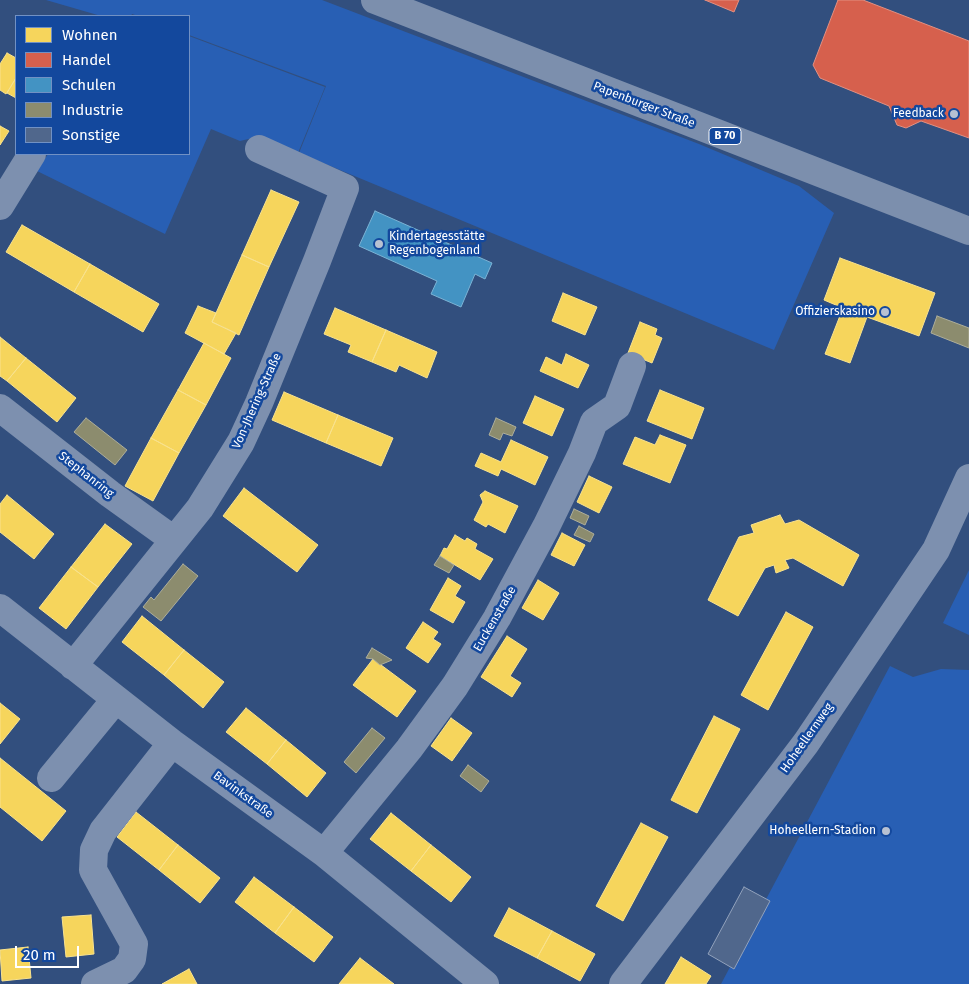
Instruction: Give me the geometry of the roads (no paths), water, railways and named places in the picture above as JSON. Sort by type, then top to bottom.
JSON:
[{"type":"main road","name":"Papenburger Straße","points":[[375,0],[969,231]]},
{"type":"street","name":"Von-Jhering-Straße","points":[[73,666],[205,500],[241,442],[259,403],[345,188],[259,149]]},
{"type":"street","points":[[0,206],[31,155]]},
{"type":"street","name":"Euckenstraße","points":[[324,853],[409,750],[455,686],[497,618],[546,527],[582,453],[594,422],[617,406],[632,366]]},
{"type":"street","name":"Stephanring","points":[[0,408],[110,494],[174,540]]},
{"type":"street","name":"Hoheellernweg","points":[[623,984],[806,743],[936,550],[969,478]]},
{"type":"street","name":"Bavinkstraße","points":[[0,608],[172,743],[324,853],[485,984]]},
{"type":"street","points":[[51,778],[116,699]]},
{"type":"street","points":[[95,984],[124,970],[132,959],[134,944],[94,870],[94,850],[103,831],[172,743]]},
{"type":"place","name":"Feedback","points":[[954,114]]},
{"type":"place","name":"Kindertagesstätte Regenbogenland","points":[[379,244]]},
{"type":"place","name":"Offizierskasino","points":[[885,312]]},
{"type":"place","name":"Hoheellern-Stadion","points":[[886,831]]}]
